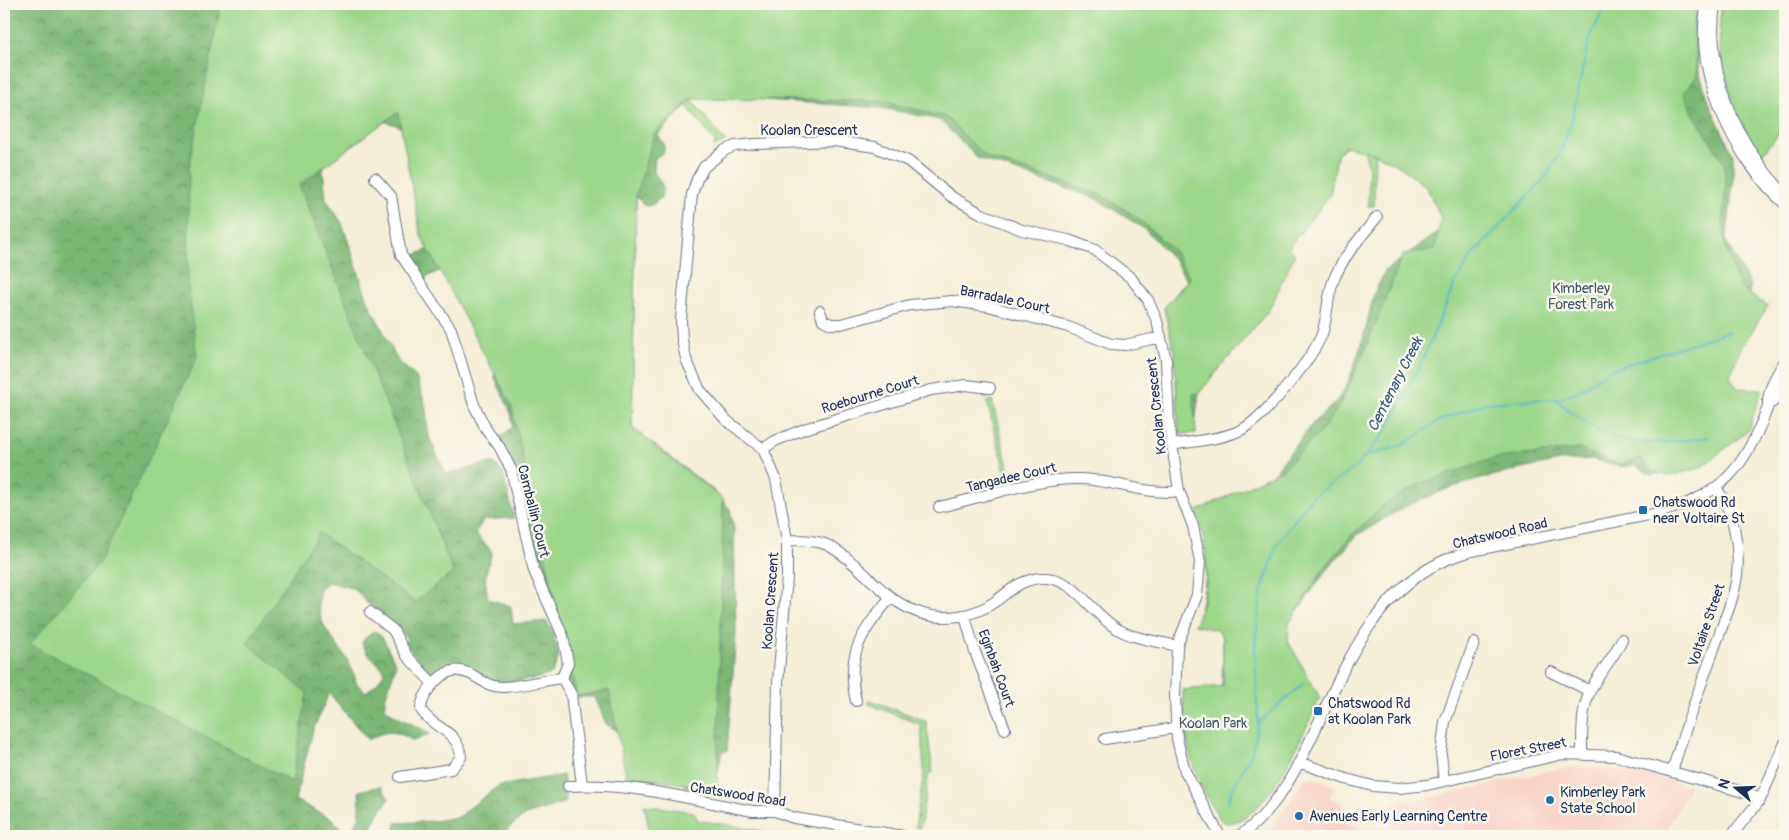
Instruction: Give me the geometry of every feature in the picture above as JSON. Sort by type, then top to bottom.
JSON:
[{"type":"street","points":[[1707,4],[1705,40],[1713,82],[1733,137],[1746,160],[1769,183],[1785,194]]},
{"type":"street","points":[[1715,4],[1712,29],[1713,50],[1728,105],[1745,143],[1769,183],[1785,204]]},
{"type":"street","name":"Koolan Crescent","points":[[775,811],[778,682],[787,577],[787,540],[776,479],[763,449],[726,420],[710,403],[692,374],[682,340],[681,320],[692,194],[704,167],[714,158],[735,146],[841,142],[862,144],[888,151],[908,161],[952,197],[982,214],[1022,230],[1068,240],[1095,250],[1123,270],[1140,288],[1154,313],[1166,360],[1172,444],[1179,491],[1193,526],[1200,562],[1196,595],[1177,646],[1175,728],[1186,771],[1220,836]]},
{"type":"street","name":"Camballin Court","points":[[375,178],[391,196],[401,255],[451,330],[474,405],[487,431],[499,446],[511,469],[534,571],[563,636],[568,663],[562,678]]},
{"type":"street","points":[[1172,444],[1224,436],[1240,431],[1255,420],[1313,352],[1321,336],[1334,280],[1343,261],[1377,217]]},
{"type":"street","name":"Barradale Court","points":[[820,310],[823,320],[831,324],[841,324],[910,305],[952,301],[988,306],[1068,327],[1111,344],[1125,346],[1161,337]]},
{"type":"street","name":"Chatswood Road","points":[[1768,406],[1774,382],[1785,361]]},
{"type":"street","points":[[1774,382],[1778,384],[1785,372]]},
{"type":"street","name":"Chatswood Road","points":[[1239,836],[1271,807],[1300,762],[1362,636],[1392,597],[1417,577],[1443,561],[1472,551],[1676,508],[1699,499],[1732,474],[1750,451],[1768,406],[1785,379]]},
{"type":"street","name":"Roebourne Court","points":[[763,449],[775,441],[804,429],[931,390],[966,385],[990,388]]},
{"type":"street","name":"Tangadee Court","points":[[939,508],[1033,484],[1066,479],[1104,481],[1160,491],[1179,491]]},
{"type":"street","name":"Voltaire Street","points":[[1672,772],[1686,724],[1728,610],[1737,576],[1738,557],[1726,501],[1716,488]]},
{"type":"street","points":[[787,540],[808,540],[830,547],[891,597],[910,609],[931,616],[965,616],[995,602],[1019,583],[1030,579],[1055,579],[1073,588],[1098,614],[1118,629],[1177,646]]},
{"type":"street","points":[[856,701],[852,682],[852,659],[856,647],[891,597]]},
{"type":"street","points":[[370,612],[393,630],[407,656],[433,684]]},
{"type":"street","name":"Eginbah Court","points":[[965,616],[975,652],[1005,728]]},
{"type":"street","points":[[1582,754],[1583,716],[1590,691],[1617,651],[1622,639]]},
{"type":"street","points":[[1444,781],[1441,754],[1445,722],[1474,643]]},
{"type":"street","points":[[400,777],[451,769],[461,757],[460,747],[456,738],[432,724],[420,710],[425,693],[433,684],[450,672],[460,670],[480,681],[504,687],[562,678],[571,694],[582,785]]},
{"type":"street","points":[[1551,672],[1590,691]]},
{"type":"street","points":[[1105,739],[1175,728]]},
{"type":"street","points":[[1731,836],[1760,800],[1785,743]]},
{"type":"street","name":"Floret Street","points":[[1300,762],[1346,779],[1373,786],[1400,788],[1444,781],[1544,758],[1582,754],[1616,756],[1750,794],[1760,800]]},
{"type":"street","name":"Chatswood Road","points":[[568,786],[582,785],[623,788],[753,811],[775,811],[794,818],[903,836]]},
{"type":"shaded area","name":"Kimberley Park State School","points":[[1579,766],[1638,772],[1690,786],[1664,836],[1267,835],[1304,780],[1312,777],[1336,786],[1329,797],[1342,803],[1344,814],[1349,822],[1358,828],[1368,830],[1393,825],[1390,806]]},
{"type":"green space","name":"Kimberley Forest Park","points":[[4,4],[1701,4],[1697,26],[1699,72],[1711,107],[1733,155],[1733,184],[1726,241],[1751,287],[1684,469],[1652,475],[1634,465],[1623,467],[1592,459],[1559,461],[1452,487],[1406,506],[1356,536],[1324,574],[1285,628],[1284,641],[1313,697],[1222,687],[1223,637],[1217,630],[1198,618],[1206,578],[1204,538],[1268,480],[1314,422],[1336,402],[1348,383],[1363,340],[1374,294],[1385,271],[1443,228],[1444,202],[1426,179],[1352,141],[1337,154],[1330,195],[1288,248],[1277,282],[1251,331],[1199,393],[1195,425],[1181,428],[1178,417],[1175,342],[1164,308],[1187,281],[1175,261],[1146,230],[1097,199],[977,158],[940,120],[882,108],[722,97],[693,98],[658,135],[664,144],[664,152],[655,158],[654,172],[663,186],[661,198],[652,205],[645,206],[636,196],[632,428],[714,491],[730,509],[734,529],[736,634],[727,751],[722,751],[714,793],[693,790],[667,775],[661,781],[635,778],[626,736],[606,724],[595,697],[575,697],[566,677],[571,669],[498,439],[513,427],[511,413],[495,378],[492,340],[450,266],[420,280],[406,259],[436,246],[420,138],[396,125],[376,119],[329,151],[323,170],[326,199],[342,223],[368,301],[398,361],[416,377],[425,403],[429,437],[446,474],[493,462],[503,473],[514,518],[484,520],[475,533],[492,551],[485,578],[488,599],[511,606],[513,624],[546,621],[552,630],[559,656],[552,674],[534,679],[497,683],[449,666],[435,673],[429,671],[408,647],[406,637],[367,603],[355,589],[328,582],[320,589],[318,602],[320,613],[327,631],[351,667],[357,683],[366,692],[377,683],[385,671],[367,653],[362,643],[365,638],[375,631],[383,638],[396,665],[385,699],[385,707],[400,718],[430,734],[413,741],[401,734],[391,732],[380,734],[368,740],[329,693],[313,730],[295,800],[332,819],[347,835],[360,817],[359,791],[381,786],[389,799],[375,819],[372,829],[382,836],[4,836]]},
{"type":"green space","name":"Kimberley Forest Park","points":[[221,4],[1698,4],[1693,26],[1697,76],[1684,93],[1694,115],[1724,163],[1726,187],[1723,217],[1725,246],[1740,288],[1768,306],[1740,350],[1730,376],[1737,388],[1762,389],[1748,431],[1700,468],[1668,476],[1652,471],[1641,458],[1619,465],[1580,449],[1495,458],[1419,484],[1383,505],[1350,537],[1321,572],[1289,624],[1288,641],[1320,698],[1296,749],[1273,788],[1260,804],[1247,816],[1233,822],[1222,822],[1208,799],[1195,770],[1190,756],[1185,727],[1183,690],[1223,686],[1223,637],[1217,630],[1194,625],[1204,597],[1206,583],[1205,554],[1197,511],[1283,469],[1320,433],[1341,403],[1403,255],[1435,249],[1441,218],[1427,188],[1402,168],[1375,153],[1345,146],[1337,154],[1330,195],[1288,248],[1295,254],[1269,310],[1199,393],[1193,394],[1196,433],[1182,434],[1179,432],[1174,351],[1164,308],[1190,279],[1175,252],[1138,218],[1100,194],[986,157],[946,117],[882,101],[691,99],[654,134],[636,195],[632,428],[723,499],[717,789],[626,775],[609,690],[577,696],[511,404],[421,236],[398,112],[299,185],[453,572],[415,602],[319,533],[247,643],[307,693],[292,782],[30,644],[102,559],[197,357],[188,285],[189,168]]},
{"type":"green space","points":[[1722,4],[1785,4],[1785,126],[1761,156],[1741,121],[1727,83],[1720,44]]},
{"type":"green space","points":[[691,99],[726,141],[714,147],[715,142],[685,104]]},
{"type":"green space","points":[[1364,150],[1375,153],[1374,206],[1368,206],[1369,168]]},
{"type":"green space","points":[[992,400],[1011,479],[1007,480],[987,402]]},
{"type":"green space","points":[[870,700],[926,721],[933,773],[929,773],[920,828],[915,827],[924,772],[921,725],[868,704]]},
{"type":"green space","points":[[563,775],[566,802],[525,815],[499,836],[389,836],[394,832],[396,823],[434,821],[458,817],[498,786]]},
{"type":"green space","points":[[644,805],[694,812],[697,820],[794,836],[651,836]]},
{"type":"waterway","name":"Centenary Creek","points":[[1228,803],[1231,792],[1252,752],[1258,723],[1255,647],[1261,593],[1277,544],[1312,497],[1356,467],[1384,434],[1423,359],[1454,285],[1472,255],[1545,178],[1560,153],[1571,123],[1589,40],[1606,4]]},
{"type":"waterway","points":[[1368,455],[1403,445],[1440,420],[1486,403],[1560,398],[1579,391],[1607,371],[1729,331]]},
{"type":"waterway","points":[[1554,398],[1594,428],[1621,440],[1646,443],[1709,437]]},
{"type":"waterway","points":[[1258,723],[1303,684]]},
{"type":"place","name":"Chatswood Rd near Voltaire St","points":[[1643,510]]},
{"type":"place","name":"Chatswood Rd at Koolan Park","points":[[1318,711]]},
{"type":"place","name":"Kimberley Park State School","points":[[1550,800]]},
{"type":"place","name":"Avenues Early Learning Centre","points":[[1299,816]]},
{"type":"park label","name":"Koolan Park","points":[[1213,723]]}]
